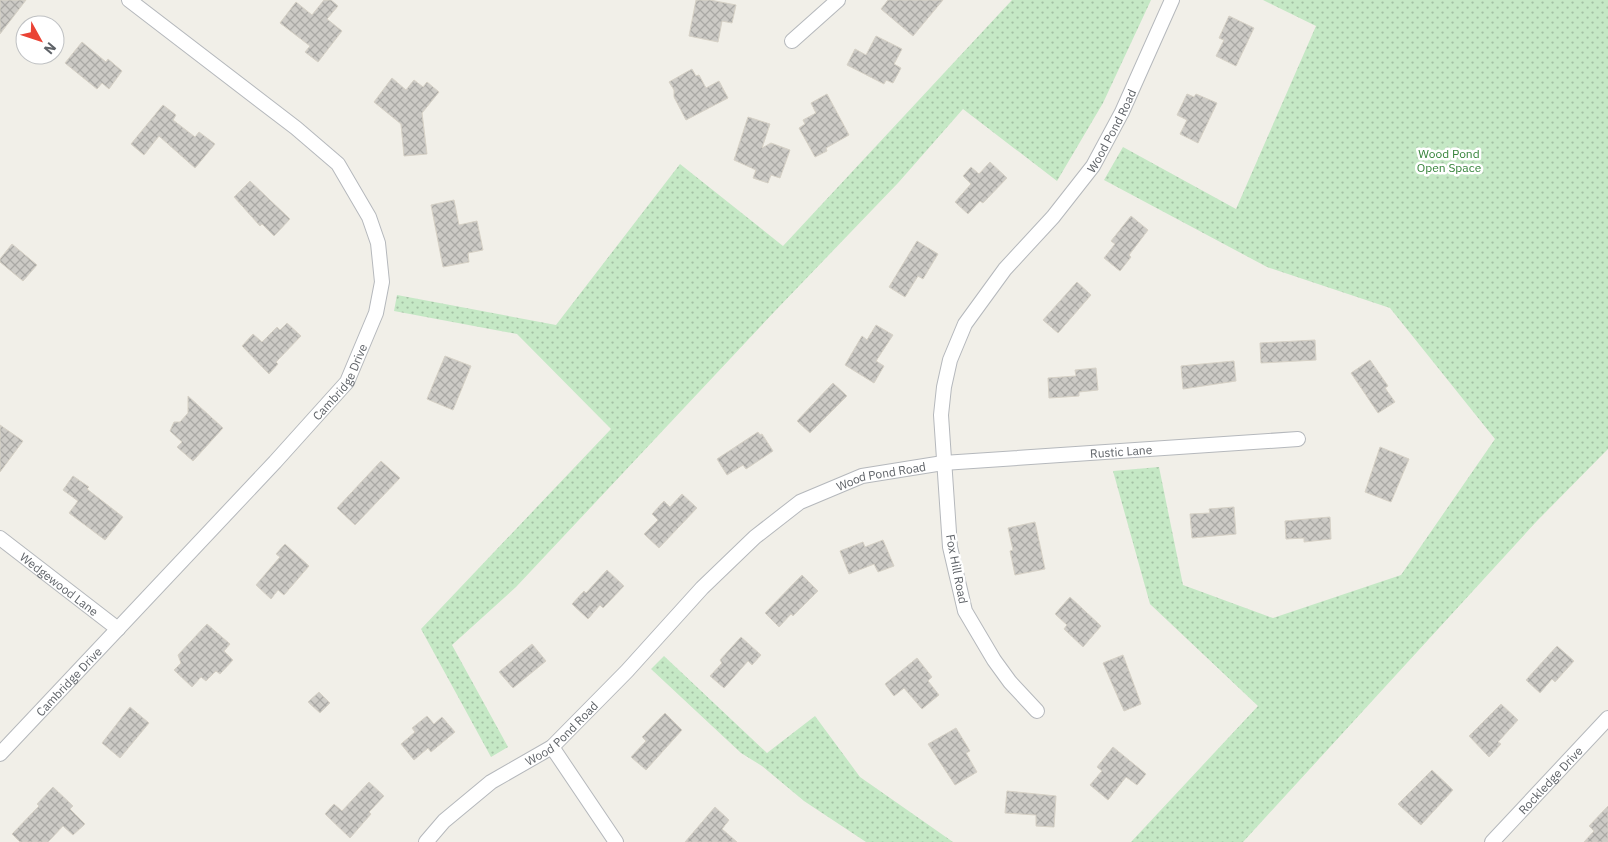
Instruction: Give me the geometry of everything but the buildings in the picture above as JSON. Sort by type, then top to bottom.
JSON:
[{"type":"street","name":"Cambridge Drive","points":[[0,754],[348,382],[376,313],[382,282],[378,244],[369,217],[338,164],[296,128],[129,0]]},
{"type":"street","points":[[792,41],[838,0]]},
{"type":"street","name":"Wood Pond Road","points":[[426,842],[444,821],[491,782],[552,747],[627,671],[702,588],[755,537],[800,502],[862,476],[944,463],[941,415],[944,387],[950,360],[965,324],[1005,269],[1053,217],[1093,166],[1122,112],[1172,0]]},
{"type":"street","name":"Rustic Lane","points":[[944,463],[1298,439]]},
{"type":"street","name":"Fox Hill Road","points":[[944,463],[950,547],[965,611],[994,660],[1010,682],[1036,711]]},
{"type":"street","name":"Wedgewood Lane","points":[[0,538],[118,629]]},
{"type":"street","name":"Rockledge Drive","points":[[1492,842],[1608,718]]},
{"type":"street","points":[[552,747],[616,842]]},
{"type":"green space","points":[[1012,0],[1151,0],[1103,103],[1057,181],[963,109],[898,183],[516,587],[452,645],[508,747],[491,757],[421,629],[611,429],[517,334],[394,311],[397,295],[556,325],[680,164],[783,246]]},
{"type":"green space","name":"Wood Pond Open Space","points":[[1263,0],[1608,0],[1608,449],[1536,522],[1243,842],[1131,842],[1258,706],[1150,604],[1113,471],[1159,467],[1183,585],[1273,618],[1401,575],[1495,439],[1390,308],[1267,267],[1104,180],[1123,147],[1236,209],[1316,26]]},
{"type":"green space","points":[[664,656],[767,753],[815,716],[860,777],[953,842],[866,842],[804,801],[762,766],[741,753],[651,669]]}]
